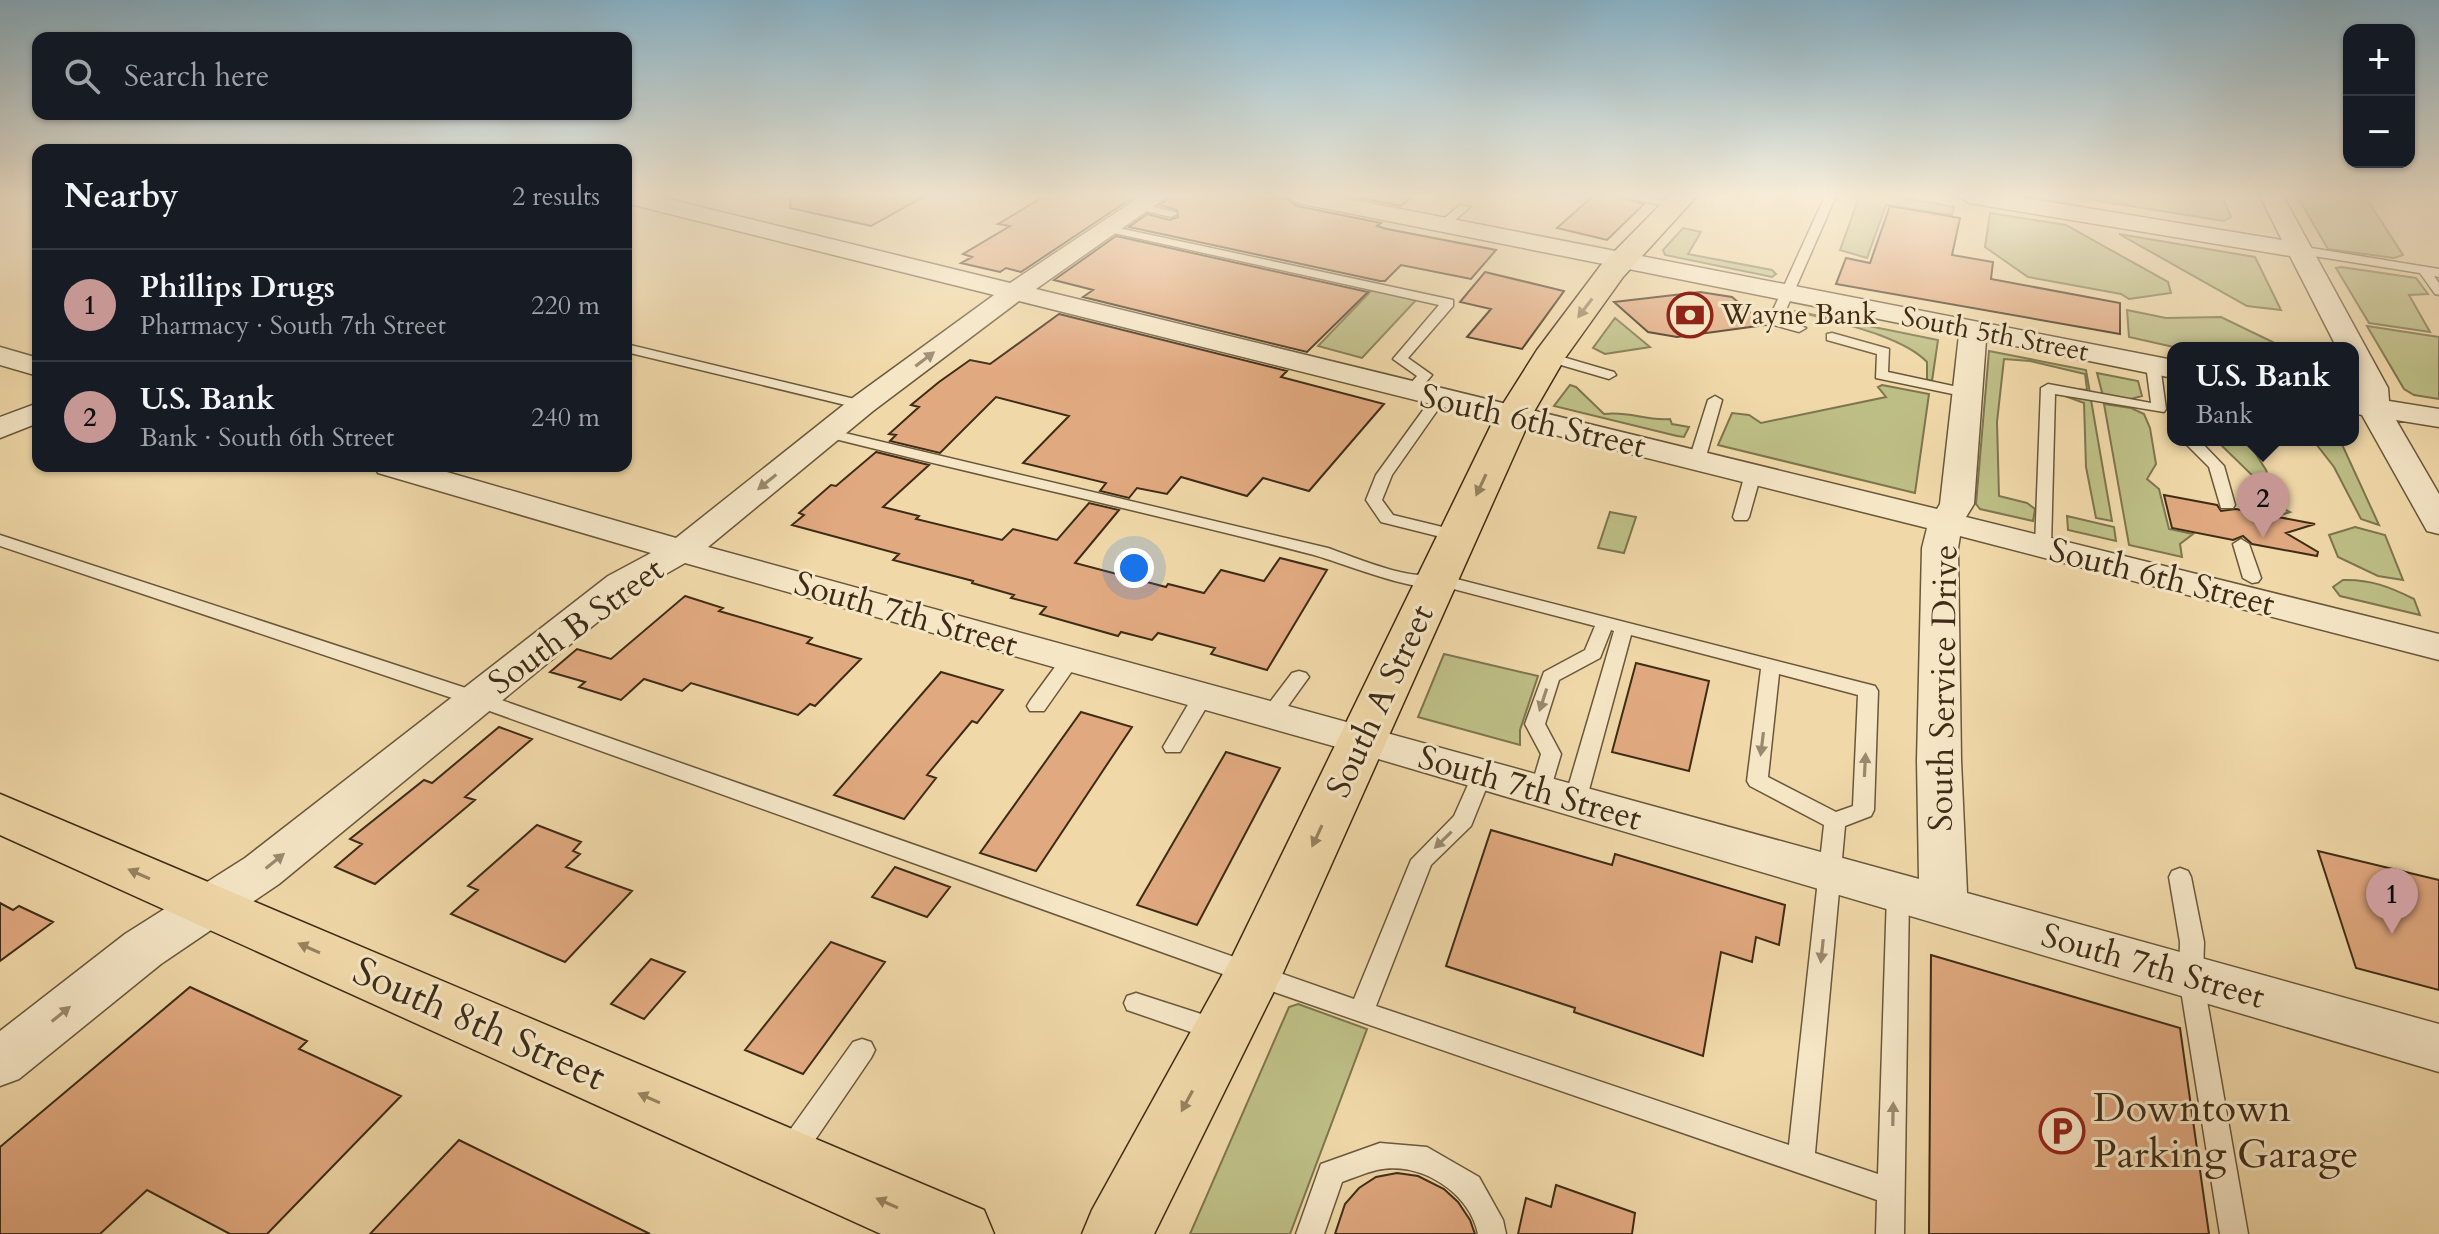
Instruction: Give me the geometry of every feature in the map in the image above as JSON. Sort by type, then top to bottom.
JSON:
[{"type":"main road","name":"South A Street","points":[[1117,1234],[1253,975],[1514,415],[1549,357],[1628,254]]},
{"type":"main road","name":"South 8th Street","points":[[0,813],[959,1234]]},
{"type":"street","name":"South 6th Street","points":[[856,254],[1697,460],[2439,647]]},
{"type":"street","name":"South B Street","points":[[0,1062],[143,949],[262,871],[621,584],[684,549],[862,405],[1013,293],[1072,254]]},
{"type":"street","name":"South 5th Street","points":[[1589,254],[2163,367]]},
{"type":"street","points":[[2301,254],[2348,342]]},
{"type":"street","name":"South Service Drive","points":[[1921,900],[1939,760],[1940,548],[1946,522],[1957,504],[1973,330]]},
{"type":"street","points":[[0,356],[32,365]]},
{"type":"street","points":[[2359,363],[2373,388],[2364,406]]},
{"type":"street","points":[[2364,406],[2439,418]]},
{"type":"street","points":[[2364,406],[2439,524]]},
{"type":"street","points":[[0,429],[32,415]]},
{"type":"street","name":"South 7th Street","points":[[411,472],[873,606],[1362,739],[2439,1048]]},
{"type":"lane","points":[[1222,254],[1448,303],[1400,359],[1425,375],[1425,395],[1374,500],[1387,519],[1457,536]]},
{"type":"lane","points":[[1799,328],[1775,321],[1804,254]]},
{"type":"lane","points":[[2320,254],[2439,273]]},
{"type":"lane","points":[[2424,271],[2439,291]]},
{"type":"lane","points":[[1832,337],[1884,352],[1881,375],[1967,393]]},
{"type":"lane","points":[[632,349],[862,405]]},
{"type":"lane","points":[[1549,357],[1609,375]]},
{"type":"lane","points":[[2159,409],[2163,367]]},
{"type":"lane","points":[[2043,546],[2048,388],[2159,409],[2167,417]]},
{"type":"lane","points":[[1697,460],[1715,400]]},
{"type":"lane","points":[[828,433],[1322,552],[1402,577],[1436,581],[1614,625],[1868,691],[1863,810],[1835,821],[1757,781],[1771,666]]},
{"type":"lane","points":[[2196,446],[2216,466],[2227,505]]},
{"type":"lane","points":[[1741,517],[1753,474]]},
{"type":"lane","points":[[0,540],[477,699],[1253,975],[1891,1192]]},
{"type":"lane","points":[[2241,544],[2252,578]]},
{"type":"lane","points":[[1557,796],[1614,625]]},
{"type":"lane","points":[[1557,796],[1551,754],[1535,724],[1551,676],[1593,654],[1614,625]]},
{"type":"lane","points":[[1037,706],[1070,660]]},
{"type":"lane","points":[[1271,715],[1299,677]]},
{"type":"lane","points":[[1173,747],[1203,696]]},
{"type":"lane","points":[[1361,1012],[1422,860],[1463,820],[1482,774]]},
{"type":"lane","points":[[1801,1161],[1835,821]]},
{"type":"lane","points":[[2180,877],[2192,942],[2191,978],[2234,1234]]},
{"type":"lane","points":[[1890,1234],[1891,1192],[1921,900]]},
{"type":"lane","points":[[1136,1003],[1223,1032]]},
{"type":"lane","points":[[786,1158],[862,1050]]},
{"type":"lane","points":[[1310,1234],[1331,1173],[1380,1156],[1427,1160],[1469,1186],[1493,1230],[1492,1234]]},
{"type":"green space","points":[[1688,254],[1772,270],[1776,274],[1772,277],[1665,255]]},
{"type":"green space","points":[[1994,254],[2117,254],[2168,282],[2171,293],[2129,299],[2121,294],[2028,277]]},
{"type":"green space","points":[[2154,254],[2235,254],[2255,257],[2281,310],[2247,306]]},
{"type":"green space","points":[[2362,254],[2403,255],[2394,258]]},
{"type":"green space","points":[[2336,268],[2416,278],[2428,294],[2409,295],[2430,332],[2369,323]]},
{"type":"green space","points":[[1373,289],[1417,299],[1362,358],[1318,346]]},
{"type":"green space","points":[[2127,310],[2166,318],[2221,317],[2273,342],[2167,342],[2167,346],[2129,337]]},
{"type":"green space","points":[[1793,313],[1938,340],[1932,381],[1927,380],[1927,362],[1903,345],[1856,327]]},
{"type":"green space","points":[[1615,318],[1650,347],[1605,354],[1593,348]]},
{"type":"green space","points":[[2367,326],[2439,337],[2439,399],[2414,395],[2404,389]]},
{"type":"green space","points":[[1989,351],[2086,370],[2090,393],[2065,388],[2087,390],[2085,374],[2030,361],[2004,359],[1997,422],[1999,496],[2027,503],[2035,509],[2033,521],[1980,509],[1976,504]]},
{"type":"green space","points":[[2097,373],[2138,381],[2142,396],[2127,400],[2103,396]]},
{"type":"green space","points":[[1570,385],[1604,414],[1670,419],[1672,424],[1689,427],[1684,437],[1677,436],[1554,406]]},
{"type":"green space","points":[[1882,385],[1929,394],[1915,493],[1718,445],[1732,413],[1749,415],[1761,423],[1886,397],[1878,387]]},
{"type":"green space","points":[[2065,396],[2091,400],[2112,521],[2096,518],[2086,467],[2084,403]]},
{"type":"green space","points":[[2104,404],[2131,408],[2144,414],[2150,428],[2156,464],[2147,479],[2159,489],[2169,529],[2193,534],[2180,544],[2182,557],[2129,545]]},
{"type":"green space","points":[[2222,446],[2251,446],[2266,470],[2280,507],[2290,512],[2278,516],[2268,514],[2256,479]]},
{"type":"green space","points":[[2318,446],[2343,446],[2379,525],[2361,519],[2334,467]]},
{"type":"green space","points":[[1610,512],[1636,517],[1624,553],[1598,548]]},
{"type":"green space","points":[[2067,516],[2114,527],[2116,541],[2068,530]]},
{"type":"green space","points":[[2355,527],[2385,535],[2403,580],[2378,576],[2338,557],[2329,535]]},
{"type":"green space","points":[[2343,580],[2388,587],[2414,599],[2420,615],[2340,596],[2333,587]]},
{"type":"green space","points":[[1444,654],[1538,676],[1520,730],[1520,745],[1418,717]]},
{"type":"green space","points":[[1298,1004],[1367,1029],[1290,1234],[1190,1234],[1289,1007]]},
{"type":"building","points":[[963,254],[1049,254],[1021,272],[1006,268],[1000,272],[961,263],[972,257]]},
{"type":"building","points":[[1091,254],[1195,254],[1368,292],[1307,352],[1083,297],[1093,290],[1054,280]]},
{"type":"building","points":[[1253,254],[1493,254],[1471,279],[1401,265],[1385,281]]},
{"type":"building","points":[[1873,254],[1952,254],[1993,262],[1991,279],[2120,303],[2120,334],[1836,284],[1846,258],[1870,263]]},
{"type":"building","points":[[1485,272],[1564,291],[1522,349],[1467,337],[1491,309],[1460,302]]},
{"type":"building","name":"Wayne Bank","points":[[1700,292],[1732,297],[1765,325],[1677,337],[1648,332],[1614,302]]},
{"type":"building","points":[[1059,314],[1287,371],[1281,377],[1384,404],[1309,491],[1263,478],[1247,496],[1181,477],[1167,494],[1137,488],[1129,498],[1100,491],[1106,483],[1023,463],[1069,416],[996,397],[940,453],[890,441],[896,435],[889,434],[919,407],[911,405],[939,382],[970,360],[990,364]]},
{"type":"building","points":[[876,452],[929,465],[883,507],[919,516],[916,519],[1002,540],[1013,529],[1057,540],[1089,503],[1119,510],[1075,563],[1166,587],[1168,584],[1204,593],[1221,570],[1264,581],[1280,558],[1327,570],[1267,670],[1211,654],[1215,648],[1158,633],[1152,640],[1121,632],[1118,636],[1040,614],[1046,607],[1011,598],[1014,595],[973,581],[893,560],[899,554],[792,525],[804,515],[799,513],[831,485],[836,486]]},
{"type":"building","points":[[2164,495],[2217,505],[2221,511],[2236,509],[2315,524],[2286,533],[2318,552],[2317,556],[2252,544],[2243,536],[2233,540],[2172,528]]},
{"type":"building","points":[[685,596],[723,608],[719,611],[812,638],[807,643],[861,659],[815,706],[810,704],[798,715],[691,683],[682,691],[644,679],[621,700],[579,687],[585,682],[550,672],[577,649],[611,659]]},
{"type":"building","points":[[1636,663],[1709,681],[1689,771],[1612,752]]},
{"type":"building","points":[[941,672],[1003,690],[977,723],[972,721],[927,775],[936,778],[904,819],[834,795]]},
{"type":"building","points":[[1081,712],[1132,727],[1036,871],[980,853]]},
{"type":"building","points":[[499,727],[532,739],[465,797],[475,800],[375,884],[335,867],[362,844],[350,839],[424,780],[432,783]]},
{"type":"building","points":[[1226,752],[1280,768],[1197,925],[1137,905]]},
{"type":"building","points":[[537,825],[581,842],[573,851],[580,854],[566,867],[632,891],[565,962],[451,914],[478,890],[468,886]]},
{"type":"building","points":[[1491,830],[1612,865],[1615,854],[1785,905],[1779,945],[1756,937],[1752,962],[1721,952],[1703,1056],[1574,1012],[1575,1008],[1446,966]]},
{"type":"building","points":[[2318,851],[2439,880],[2439,990],[2356,968]]},
{"type":"building","points":[[895,867],[950,887],[927,917],[872,897]]},
{"type":"building","points":[[0,903],[13,910],[19,906],[53,922],[0,961]]},
{"type":"building","points":[[831,942],[885,962],[803,1074],[745,1050]]},
{"type":"building","name":"Downtown Parking Garage","points":[[1931,955],[2180,1028],[2209,1234],[1929,1234]]},
{"type":"building","points":[[651,959],[685,972],[644,1019],[611,1004]]},
{"type":"building","points":[[190,987],[307,1041],[299,1049],[401,1096],[267,1234],[230,1234],[147,1190],[100,1234],[0,1234],[0,1147]]},
{"type":"building","points":[[459,1140],[650,1234],[370,1234]]},
{"type":"building","points":[[1397,1173],[1418,1176],[1444,1189],[1458,1202],[1475,1234],[1335,1234],[1345,1204],[1359,1188],[1376,1177]]},
{"type":"building","points":[[1556,1185],[1635,1213],[1632,1234],[1518,1234],[1526,1198],[1551,1207]]},
{"type":"place","name":"Wayne Bank","points":[[1690,315]]},
{"type":"place","name":"U.S. Bank","points":[[2263,538]]},
{"type":"place","name":"Phillips Drugs","points":[[2392,934]]},
{"type":"place","name":"Downtown Parking Garage","points":[[2062,1131]]}]
